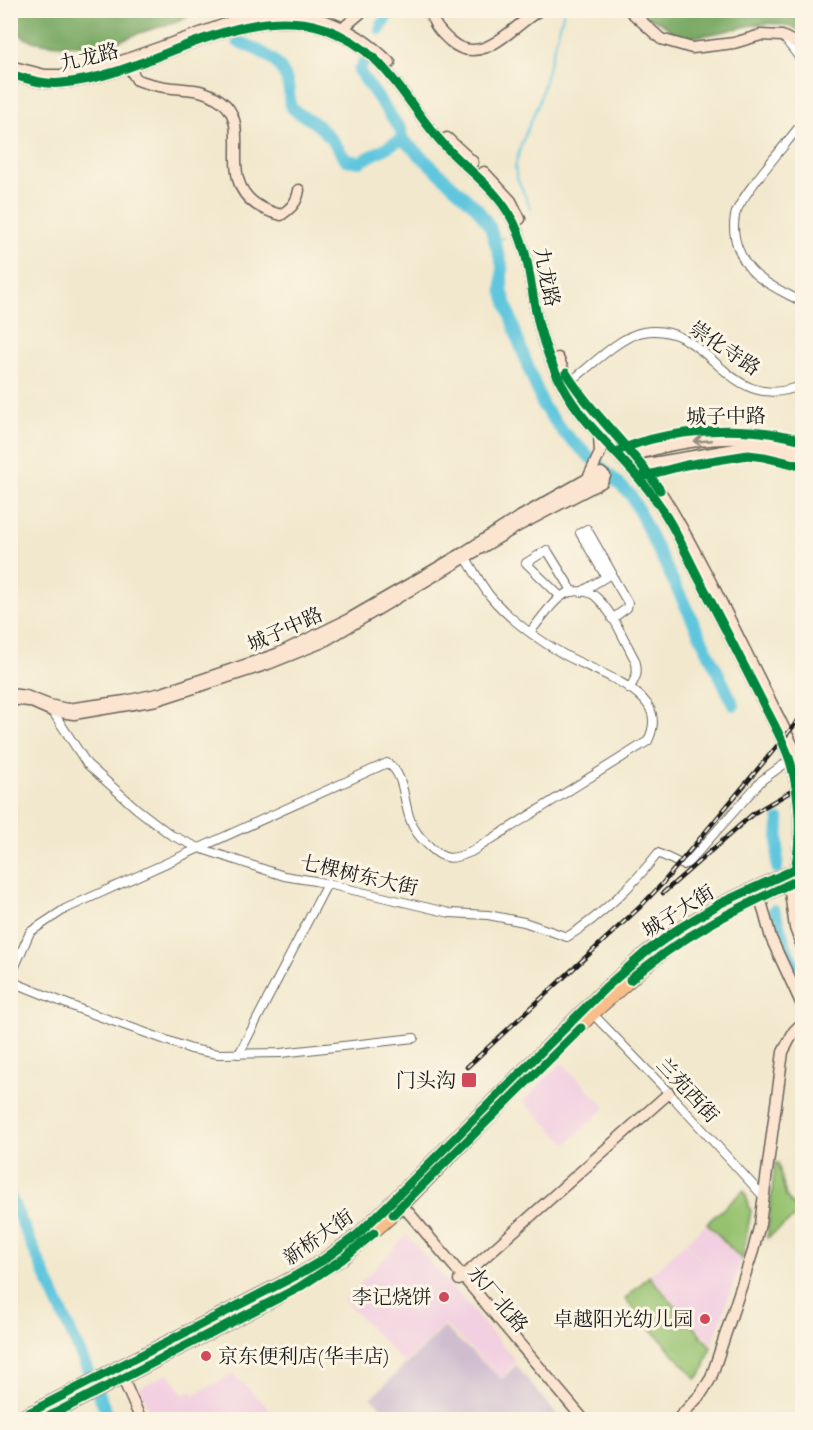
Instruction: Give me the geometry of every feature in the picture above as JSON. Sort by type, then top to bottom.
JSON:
[{"type":"main road","name":"城子大街","points":[[590,1011],[683,938],[759,897],[789,885],[800,871]]},
{"type":"main road","name":"城子大街","points":[[590,1011],[605,988],[646,952],[678,929],[721,903],[800,871]]},
{"type":"main road","name":"新桥大街","points":[[42,1419],[278,1298],[321,1274],[362,1244],[397,1203],[590,1011]]},
{"type":"main road","name":"新桥大街","points":[[15,1419],[315,1265],[397,1203]]},
{"type":"street","points":[[343,28],[364,10]]},
{"type":"street","points":[[429,10],[435,28],[455,45],[471,51],[484,49],[497,42],[540,10]]},
{"type":"street","points":[[629,10],[662,39],[692,48],[734,43],[761,35],[782,36],[802,46]]},
{"type":"street","name":"九龙路","points":[[10,66],[45,75],[68,75],[113,63],[218,25],[266,13],[307,15],[343,28],[378,51],[407,84],[437,127],[495,182],[511,201],[528,238],[550,339],[560,363],[597,415],[638,460],[659,488],[685,533],[798,756],[802,770]]},
{"type":"street","name":"九龙路","points":[[10,74],[48,83],[63,83],[128,66],[246,25],[272,20],[321,27],[341,35],[385,67],[438,138],[501,200],[520,236],[539,328],[562,385],[584,420],[651,493],[667,517],[720,617],[790,760],[797,788],[800,871]]},
{"type":"street","points":[[782,36],[802,61]]},
{"type":"street","points":[[128,66],[137,80],[173,88],[193,88],[209,93],[224,103],[232,114],[238,185],[252,201],[270,213],[281,215],[297,200],[299,190]]},
{"type":"street","points":[[802,123],[743,199],[735,214],[734,237],[742,258],[756,274],[802,302]]},
{"type":"street","name":"崇化寺路","points":[[571,381],[625,339],[643,332],[667,332],[695,344],[748,388],[767,393],[793,389],[802,385]]},
{"type":"street","points":[[588,478],[600,453],[599,435]]},
{"type":"street","name":"城子中路","points":[[626,464],[693,442],[728,440],[774,442],[802,450]]},
{"type":"street","name":"城子中路","points":[[638,460],[747,447],[768,449],[802,458]]},
{"type":"street","name":"城子中路","points":[[10,699],[67,709],[162,693],[260,660],[349,619],[602,482],[605,476],[601,473],[588,478],[516,519],[465,555]]},
{"type":"street","points":[[608,575],[587,529],[580,533],[608,575],[628,603],[627,608],[612,619]]},
{"type":"street","points":[[561,597],[526,563],[548,550],[577,592],[594,595],[604,606]]},
{"type":"street","points":[[414,1038],[281,1053],[218,1054],[190,1049],[82,1010],[10,980],[30,932],[42,922],[65,909],[387,763],[394,767],[399,778],[410,822],[439,856],[456,859],[471,852],[648,741],[654,728],[652,714],[644,699],[562,653],[530,632],[490,597],[465,555]]},
{"type":"street","points":[[530,632],[561,597],[593,585],[608,575]]},
{"type":"street","points":[[593,585],[635,660],[638,669],[637,678],[629,689]]},
{"type":"street","name":"城子中路","points":[[10,693],[26,696],[51,708]]},
{"type":"street","name":"七棵树东大街","points":[[51,708],[87,765],[171,835],[199,848],[284,876],[450,913],[488,915],[524,922],[567,937],[587,925],[647,868],[658,853],[683,865],[688,863],[762,780],[790,760]]},
{"type":"street","points":[[239,1054],[327,884]]},
{"type":"street","points":[[789,885],[795,928],[802,947]]},
{"type":"street","points":[[759,897],[771,938],[802,1005]]},
{"type":"street","name":"兰苑西街","points":[[590,1011],[763,1196]]},
{"type":"street","points":[[677,1419],[701,1394],[711,1378],[753,1251],[760,1224],[783,1052],[794,1031],[802,1023]]},
{"type":"street","points":[[584,1419],[461,1279],[669,1094]]},
{"type":"street","name":"水厂北路","points":[[397,1203],[578,1419]]},
{"type":"street","points":[[118,1366],[141,1419]]},
{"type":"shaded area","points":[[562,1063],[606,1107],[567,1144],[523,1101]]},
{"type":"shaded area","name":"卓越阳光幼儿园","points":[[706,1224],[741,1261],[712,1345],[650,1275],[685,1243],[714,1274],[686,1242]]},
{"type":"shaded area","points":[[407,1235],[516,1361],[502,1378],[445,1324],[404,1363],[344,1300]]},
{"type":"shaded area","points":[[444,1327],[502,1379],[516,1365],[560,1419],[395,1419],[371,1398]]},
{"type":"shaded area","points":[[169,1373],[183,1394],[192,1391],[193,1395],[233,1374],[280,1419],[152,1419],[140,1387]]},
{"type":"green space","points":[[10,11],[195,11],[179,21],[118,41],[71,45],[45,43],[25,38],[14,26]]},
{"type":"green space","points":[[634,11],[802,11],[802,31],[789,26],[765,24],[686,38],[656,20]]},
{"type":"green space","points":[[775,1163],[778,1163],[786,1196],[800,1213],[767,1238]]},
{"type":"green space","points":[[744,1190],[751,1211],[742,1260],[707,1223]]},
{"type":"green space","points":[[649,1276],[711,1347],[703,1371],[696,1379],[625,1299]]},
{"type":"waterway","points":[[380,29],[390,10]]},
{"type":"waterway","points":[[531,209],[517,178],[515,167],[521,145],[539,102],[564,11]]},
{"type":"waterway","points":[[238,42],[264,53],[278,65],[287,81],[292,108],[325,132],[346,160],[360,162],[402,139]]},
{"type":"waterway","points":[[363,63],[359,71],[401,130],[402,139],[477,208],[490,227],[502,265],[502,290],[543,406],[564,433],[631,495],[734,705]]},
{"type":"waterway","points":[[495,244],[504,237]]},
{"type":"waterway","points":[[777,868],[779,820]]},
{"type":"waterway","points":[[774,910],[788,952],[802,981]]},
{"type":"waterway","name":"门头沟","points":[[10,1196],[110,1420]]},
{"type":"railway","points":[[467,1067],[662,884],[802,716]]},
{"type":"railway","points":[[663,893],[754,813],[802,785]]},
{"type":"cycle path","points":[[10,74],[49,83],[94,78],[226,32],[259,24],[292,22],[324,28],[345,37],[377,61],[437,137],[482,181],[511,217],[526,256],[542,336],[562,385],[592,428],[650,492],[677,535],[788,756],[794,777],[799,816],[799,843],[795,869]]},
{"type":"cycle path","points":[[566,373],[588,404],[660,490]]},
{"type":"cycle path","points":[[620,450],[663,437],[711,431],[759,432],[802,440]]},
{"type":"cycle path","points":[[640,477],[686,465],[748,455],[802,466]]},
{"type":"cycle path","points":[[15,1420],[323,1260],[357,1235],[605,988],[646,952],[721,903],[802,866]]},
{"type":"cycle path","points":[[630,980],[650,963],[692,935],[734,911],[802,878]]},
{"type":"cycle path","points":[[393,1214],[581,1028]]},
{"type":"cycle path","points":[[42,1420],[298,1288],[341,1260],[374,1233]]},
{"type":"place","name":"门头沟","points":[[469,1080]]},
{"type":"place","name":"李记烧饼","points":[[444,1297]]},
{"type":"place","name":"卓越阳光幼儿园","points":[[705,1319]]},
{"type":"place","name":"京东便利店(华丰店)","points":[[206,1356]]}]
